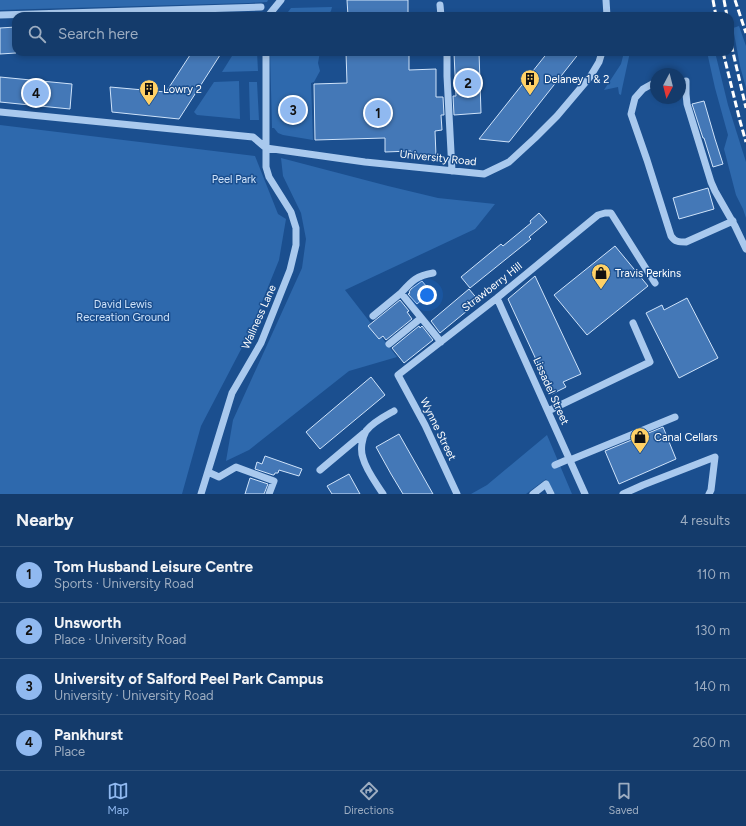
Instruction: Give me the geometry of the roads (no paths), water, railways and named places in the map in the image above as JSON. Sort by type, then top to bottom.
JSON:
[{"type":"street","points":[[271,12],[281,0]]},
{"type":"street","points":[[606,0],[607,12]]},
{"type":"street","points":[[78,12],[261,5],[263,12]]},
{"type":"street","points":[[440,5],[441,12]]},
{"type":"street","points":[[0,15],[12,15]]},
{"type":"street","name":"Wallness Lane","points":[[201,494],[232,393],[261,343],[290,270],[296,246],[296,228],[291,212],[268,177],[266,167],[266,56]]},
{"type":"street","points":[[447,56],[452,171]]},
{"type":"street","name":"University Road","points":[[266,148],[365,162],[484,174],[509,162],[557,116],[590,77],[601,56]]},
{"type":"street","points":[[650,85],[643,89],[635,98],[631,114],[671,236],[676,241],[686,242],[733,221]]},
{"type":"street","points":[[686,94],[714,191],[733,221],[746,249]]},
{"type":"street","points":[[0,112],[253,137],[266,148]]},
{"type":"street","name":"Strawberry Hill","points":[[398,375],[497,298],[598,215],[605,212],[610,213],[655,283]]},
{"type":"street","points":[[373,316],[401,293],[413,280],[424,274],[433,273]]},
{"type":"street","points":[[401,293],[441,342]]},
{"type":"street","name":"Lissadel Street","points":[[497,298],[585,494]]},
{"type":"street","points":[[389,344],[421,318]]},
{"type":"street","points":[[548,411],[650,362],[633,323]]},
{"type":"street","name":"Wynne Street","points":[[398,375],[425,425],[457,494]]},
{"type":"street","points":[[320,470],[372,425],[394,411]]},
{"type":"street","points":[[555,465],[675,417]]},
{"type":"street","points":[[366,431],[363,439],[362,458],[383,494]]},
{"type":"street","points":[[623,494],[715,457],[711,490],[709,494]]},
{"type":"street","points":[[208,472],[219,477],[236,467],[274,481],[269,494]]},
{"type":"street","points":[[533,494],[546,484],[551,494]]},
{"type":"railway","points":[[713,0],[715,12]]},
{"type":"railway","points":[[724,0],[726,12]]},
{"type":"railway","points":[[735,0],[746,33]]},
{"type":"railway","points":[[724,56],[746,142]]},
{"type":"railway","points":[[734,56],[746,108]]},
{"type":"place","name":"Unsworth","points":[[468,83]]},
{"type":"place","name":"Pankhurst","points":[[36,93]]},
{"type":"place","name":"Delaney 1 & 2","points":[[530,96]]},
{"type":"place","name":"Lowry 2","points":[[149,106]]},
{"type":"place","name":"University of Salford Peel Park Campus","points":[[293,110]]},
{"type":"place","name":"Tom Husband Leisure Centre","points":[[378,113]]},
{"type":"place","name":"Travis Perkins","points":[[601,290]]},
{"type":"place","name":"Canal Cellars","points":[[640,454]]},
{"type":"park label","name":"Peel Park","points":[[234,179]]},
{"type":"park label","name":"David Lewis Recreation Ground","points":[[123,310]]}]
